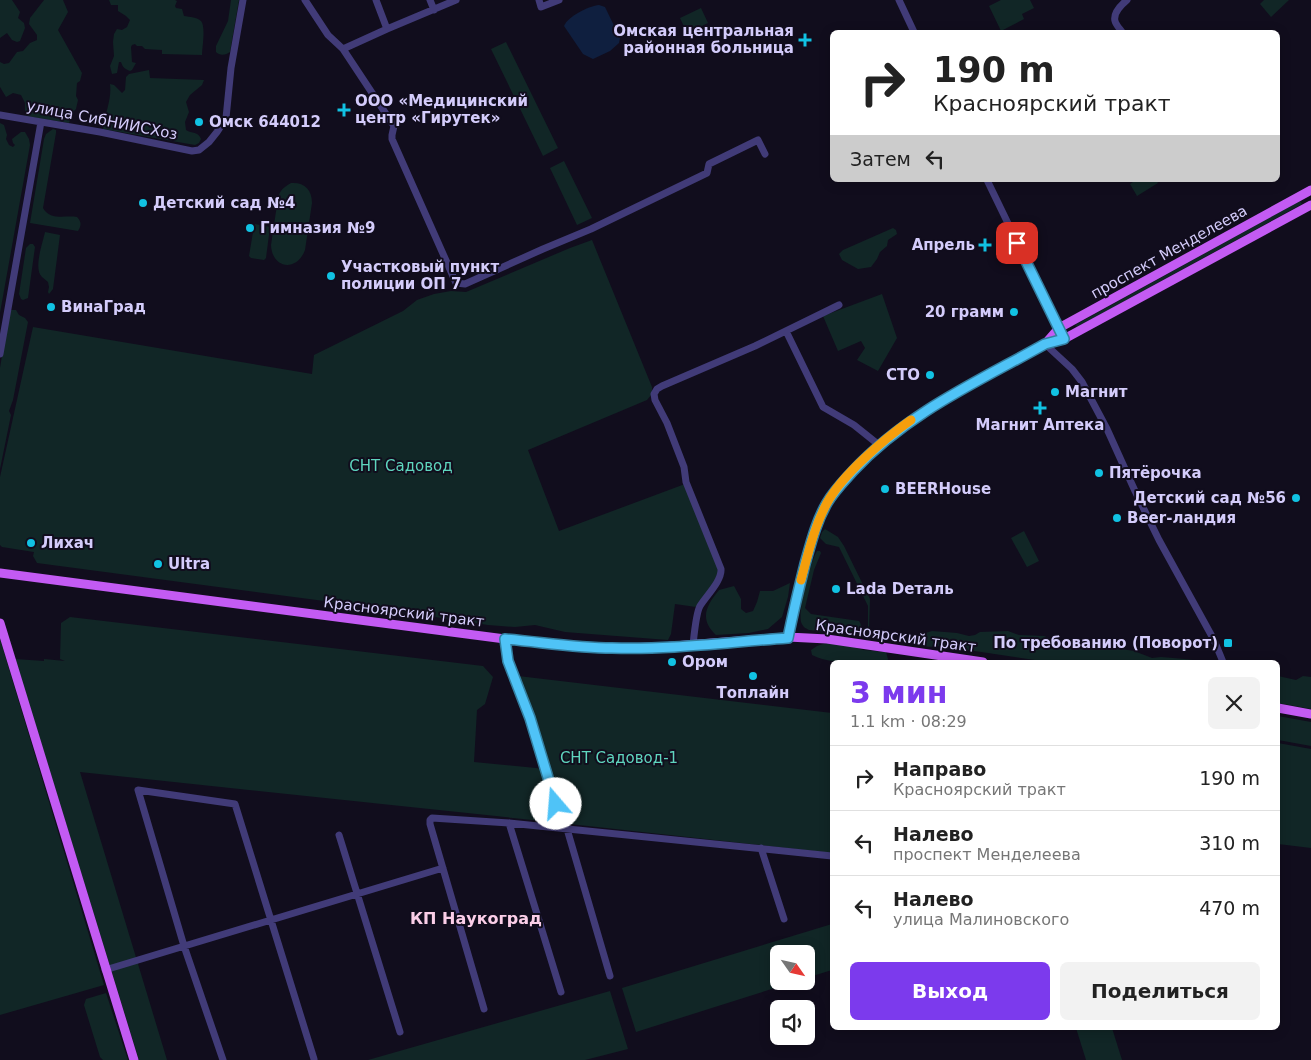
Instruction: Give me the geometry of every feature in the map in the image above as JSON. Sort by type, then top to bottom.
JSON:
[{"type":"main road","name":"проспект Менделеева","points":[[1045,344],[1059,328],[1311,190]]},
{"type":"main road","name":"проспект Менделеева","points":[[788,638],[795,602],[817,523],[827,502],[841,483],[861,462],[898,429],[935,404],[1045,344],[1064,339],[1311,205]]},
{"type":"main road","name":"Красноярский тракт","points":[[0,573],[505,639],[591,647],[661,647],[788,638],[826,639],[969,660]]},
{"type":"main road","points":[[0,623],[134,1060]]},
{"type":"main road","points":[[1280,708],[1311,714]]},
{"type":"street","name":"улица СибНИИСХоз","points":[[0,115],[192,151],[199,150],[209,142],[226,118],[231,68],[243,0]]},
{"type":"street","points":[[305,0],[328,35],[343,49],[394,126],[392,140],[456,283],[467,284],[543,248],[591,229],[707,173],[709,164],[758,140],[765,154]]},
{"type":"street","points":[[376,0],[387,29]]},
{"type":"street","points":[[430,0],[434,10]]},
{"type":"street","points":[[343,49],[456,0]]},
{"type":"street","points":[[540,4],[558,0]]},
{"type":"street","points":[[898,0],[913,30]]},
{"type":"street","points":[[1121,30],[1115,21],[1116,14],[1120,6],[1127,0]]},
{"type":"street","points":[[0,354],[41,122]]},
{"type":"street","points":[[987,182],[1064,339]]},
{"type":"street","points":[[693,645],[699,609],[711,592],[721,573],[721,569],[686,482],[684,467],[654,394],[662,386],[756,346],[839,305]]},
{"type":"street","points":[[786,331],[824,408],[854,425],[879,445]]},
{"type":"street","points":[[1045,344],[1072,369],[1082,382],[1107,429],[1159,540],[1214,640],[1222,660]]},
{"type":"street","points":[[505,639],[508,661],[530,718],[561,820]]},
{"type":"street","points":[[223,1060],[184,946],[138,790],[235,804],[314,1059]]},
{"type":"street","points":[[484,1009],[430,824],[432,818],[509,823],[830,856]]},
{"type":"street","points":[[509,823],[561,992]]},
{"type":"street","points":[[567,829],[610,976]]},
{"type":"street","points":[[339,835],[400,1032]]},
{"type":"street","points":[[760,848],[784,919]]},
{"type":"street","points":[[106,970],[443,868]]},
{"type":"green space","points":[[0,0],[12,0],[20,12],[18,18],[24,23],[25,28],[20,41],[12,40],[7,33],[0,38]]},
{"type":"green space","points":[[44,0],[63,0],[68,12],[58,30],[82,73],[80,81],[77,83],[76,96],[78,100],[76,109],[69,123],[25,116],[25,103],[21,95],[13,93],[6,97],[0,87],[0,62],[4,64],[9,63],[17,52],[23,51],[30,43],[37,40],[37,35],[29,24],[30,18]]},
{"type":"green space","points":[[109,0],[177,1],[175,6],[182,9],[184,16],[193,17],[201,21],[204,33],[202,55],[162,54],[162,50],[145,49],[135,44],[131,47],[132,62],[136,63],[132,70],[125,69],[121,62],[119,62],[117,73],[112,74],[110,66],[114,56],[114,34],[117,29],[122,30],[127,27],[130,20],[118,11],[118,5],[111,5]]},
{"type":"green space","points":[[231,0],[239,0],[230,52],[221,55],[216,52],[216,46],[228,21]]},
{"type":"green space","points":[[1001,0],[1030,0],[1034,8],[1022,14],[1024,19],[1001,30],[989,6]]},
{"type":"green space","points":[[1264,0],[1289,0],[1271,17],[1260,4]]},
{"type":"green space","points":[[701,8],[708,23],[687,33],[680,18]]},
{"type":"green space","points":[[506,42],[558,148],[543,156],[491,49]]},
{"type":"green space","points":[[149,70],[150,78],[204,80],[202,85],[190,95],[186,102],[189,112],[185,122],[186,130],[198,135],[201,139],[199,143],[195,145],[103,129],[109,101],[110,84],[114,85],[122,93],[125,90],[126,77],[129,74]]},
{"type":"green space","points":[[0,123],[4,125],[9,145],[13,147],[15,145],[12,139],[21,132],[25,132],[30,145],[0,313]]},
{"type":"green space","points":[[53,129],[56,130],[56,133],[43,208],[50,215],[77,217],[80,223],[78,231],[30,223],[44,139],[46,134]]},
{"type":"green space","points":[[564,161],[592,218],[577,225],[550,168]]},
{"type":"green space","points":[[1133,182],[1158,183],[1137,196],[1130,184]]},
{"type":"green space","points":[[291,183],[306,187],[311,194],[312,203],[305,250],[296,262],[285,265],[276,259],[272,253],[271,245],[278,198],[283,189]]},
{"type":"green space","points":[[1300,201],[1302,204],[1077,327],[1075,325]]},
{"type":"green space","points":[[255,224],[270,227],[266,258],[264,260],[249,256]]},
{"type":"green space","points":[[893,228],[897,234],[888,240],[887,246],[880,252],[871,267],[858,269],[842,260],[839,254],[843,250]]},
{"type":"green space","points":[[45,232],[60,235],[53,289],[49,294],[48,282],[39,273],[38,268]]},
{"type":"green space","name":"СНТ Садовод","points":[[592,240],[652,387],[652,394],[647,400],[528,450],[559,531],[685,484],[719,571],[707,595],[696,607],[675,604],[671,634],[668,640],[565,632],[535,625],[515,627],[488,625],[362,606],[37,563],[33,556],[34,552],[2,547],[0,545],[0,477],[33,327],[312,374],[314,355],[403,311],[417,300],[451,291],[466,292]]},
{"type":"green space","points":[[33,244],[35,247],[28,298],[23,300],[19,294],[26,248]]},
{"type":"green space","points":[[882,294],[897,338],[878,371],[857,360],[865,348],[861,341],[838,351],[823,316]]},
{"type":"green space","points":[[16,310],[28,322],[13,400],[9,411],[11,415],[0,469],[0,368],[9,312]]},
{"type":"green space","points":[[825,529],[838,537],[844,546],[870,599],[869,630],[868,606],[839,547],[826,544],[820,538]]},
{"type":"green space","points":[[1024,531],[1039,561],[1027,567],[1011,538]]},
{"type":"green space","points":[[817,551],[821,553],[814,570],[805,608],[811,614],[859,621],[861,624],[860,634],[809,630],[802,624],[801,616],[805,586]]},
{"type":"green space","points":[[790,583],[782,617],[768,629],[749,633],[716,635],[707,623],[706,612],[719,590],[734,586],[741,599],[741,609],[746,613],[753,611],[760,591],[773,591]]},
{"type":"green space","name":"СНТ Садовод-1","points":[[70,617],[483,666],[493,677],[485,704],[477,710],[474,762],[546,769],[518,676],[830,713],[830,853],[80,772],[167,1060],[139,1060],[15,659],[65,661],[60,659],[61,623]]},
{"type":"green space","points":[[932,631],[969,636],[980,632],[1008,631],[1019,635],[1044,636],[1078,646],[1091,645],[1134,651],[1152,658],[1193,660],[1035,660],[941,646],[921,645],[916,641],[923,634]]},
{"type":"green space","points":[[0,639],[104,985],[0,1015]]},
{"type":"green space","points":[[829,642],[845,644],[863,650],[886,652],[888,659],[830,661],[812,655],[811,650]]},
{"type":"green space","points":[[1280,676],[1296,680],[1303,676],[1311,677],[1311,709],[1280,703]]},
{"type":"green space","points":[[1280,716],[1311,722],[1311,746],[1280,740]]},
{"type":"green space","points":[[1280,743],[1311,749],[1311,848],[1280,844]]},
{"type":"green space","points":[[830,925],[830,971],[815,975],[815,945],[770,945],[770,990],[636,1032],[622,988]]},
{"type":"green space","points":[[610,991],[628,1049],[585,1060],[368,1060]]},
{"type":"green space","points":[[106,993],[128,1060],[103,1060],[100,1057],[84,1005],[86,999]]},
{"type":"green space","points":[[1077,1030],[1113,1030],[1122,1060],[1086,1060]]},
{"type":"water","points":[[599,5],[605,7],[620,38],[619,43],[610,51],[593,59],[583,54],[564,26],[566,22],[579,12]]},
{"type":"slow traffic","points":[[801,580],[817,523],[827,502],[841,483],[861,462],[911,420]]},
{"type":"place","name":"Омская центральная районная больница","points":[[805,40]]},
{"type":"place","name":"ООО «Медицинский центр «Гирутек»","points":[[344,110]]},
{"type":"place","name":"Омск 644012","points":[[199,122]]},
{"type":"place","name":"Детский сад №4","points":[[143,203]]},
{"type":"place","name":"Гимназия №9","points":[[250,228]]},
{"type":"place","name":"Апрель","points":[[985,245]]},
{"type":"place","name":"Участковый пункт полиции ОП 7","points":[[331,276]]},
{"type":"place","name":"ВинаГрад","points":[[51,307]]},
{"type":"place","name":"20 грамм","points":[[1014,312]]},
{"type":"place","name":"СТО","points":[[930,375]]},
{"type":"place","name":"Магнит","points":[[1055,392]]},
{"type":"place","name":"Магнит Аптека","points":[[1040,408]]},
{"type":"place","name":"Пятёрочка","points":[[1099,473]]},
{"type":"place","name":"BEERHouse","points":[[885,489]]},
{"type":"place","name":"Детский сад №56","points":[[1296,498]]},
{"type":"place","name":"Beer-ландия","points":[[1117,518]]},
{"type":"place","name":"Лихач","points":[[31,543]]},
{"type":"place","name":"Ultra","points":[[158,564]]},
{"type":"place","name":"Lada Dеталь","points":[[836,589]]},
{"type":"place","name":"По требованию (Поворот)","points":[[1228,643]]},
{"type":"place","name":"Ором","points":[[672,662]]},
{"type":"place","name":"Топлайн","points":[[753,676]]},
{"type":"district","name":"КП Наукоград","points":[[476,918]]},
{"type":"route","points":[[556,804],[530,718],[508,661],[505,639],[613,648],[661,647],[788,638],[798,590],[817,523],[827,502],[841,483],[898,429],[935,404],[1045,344],[1064,339],[1017,243]]}]
